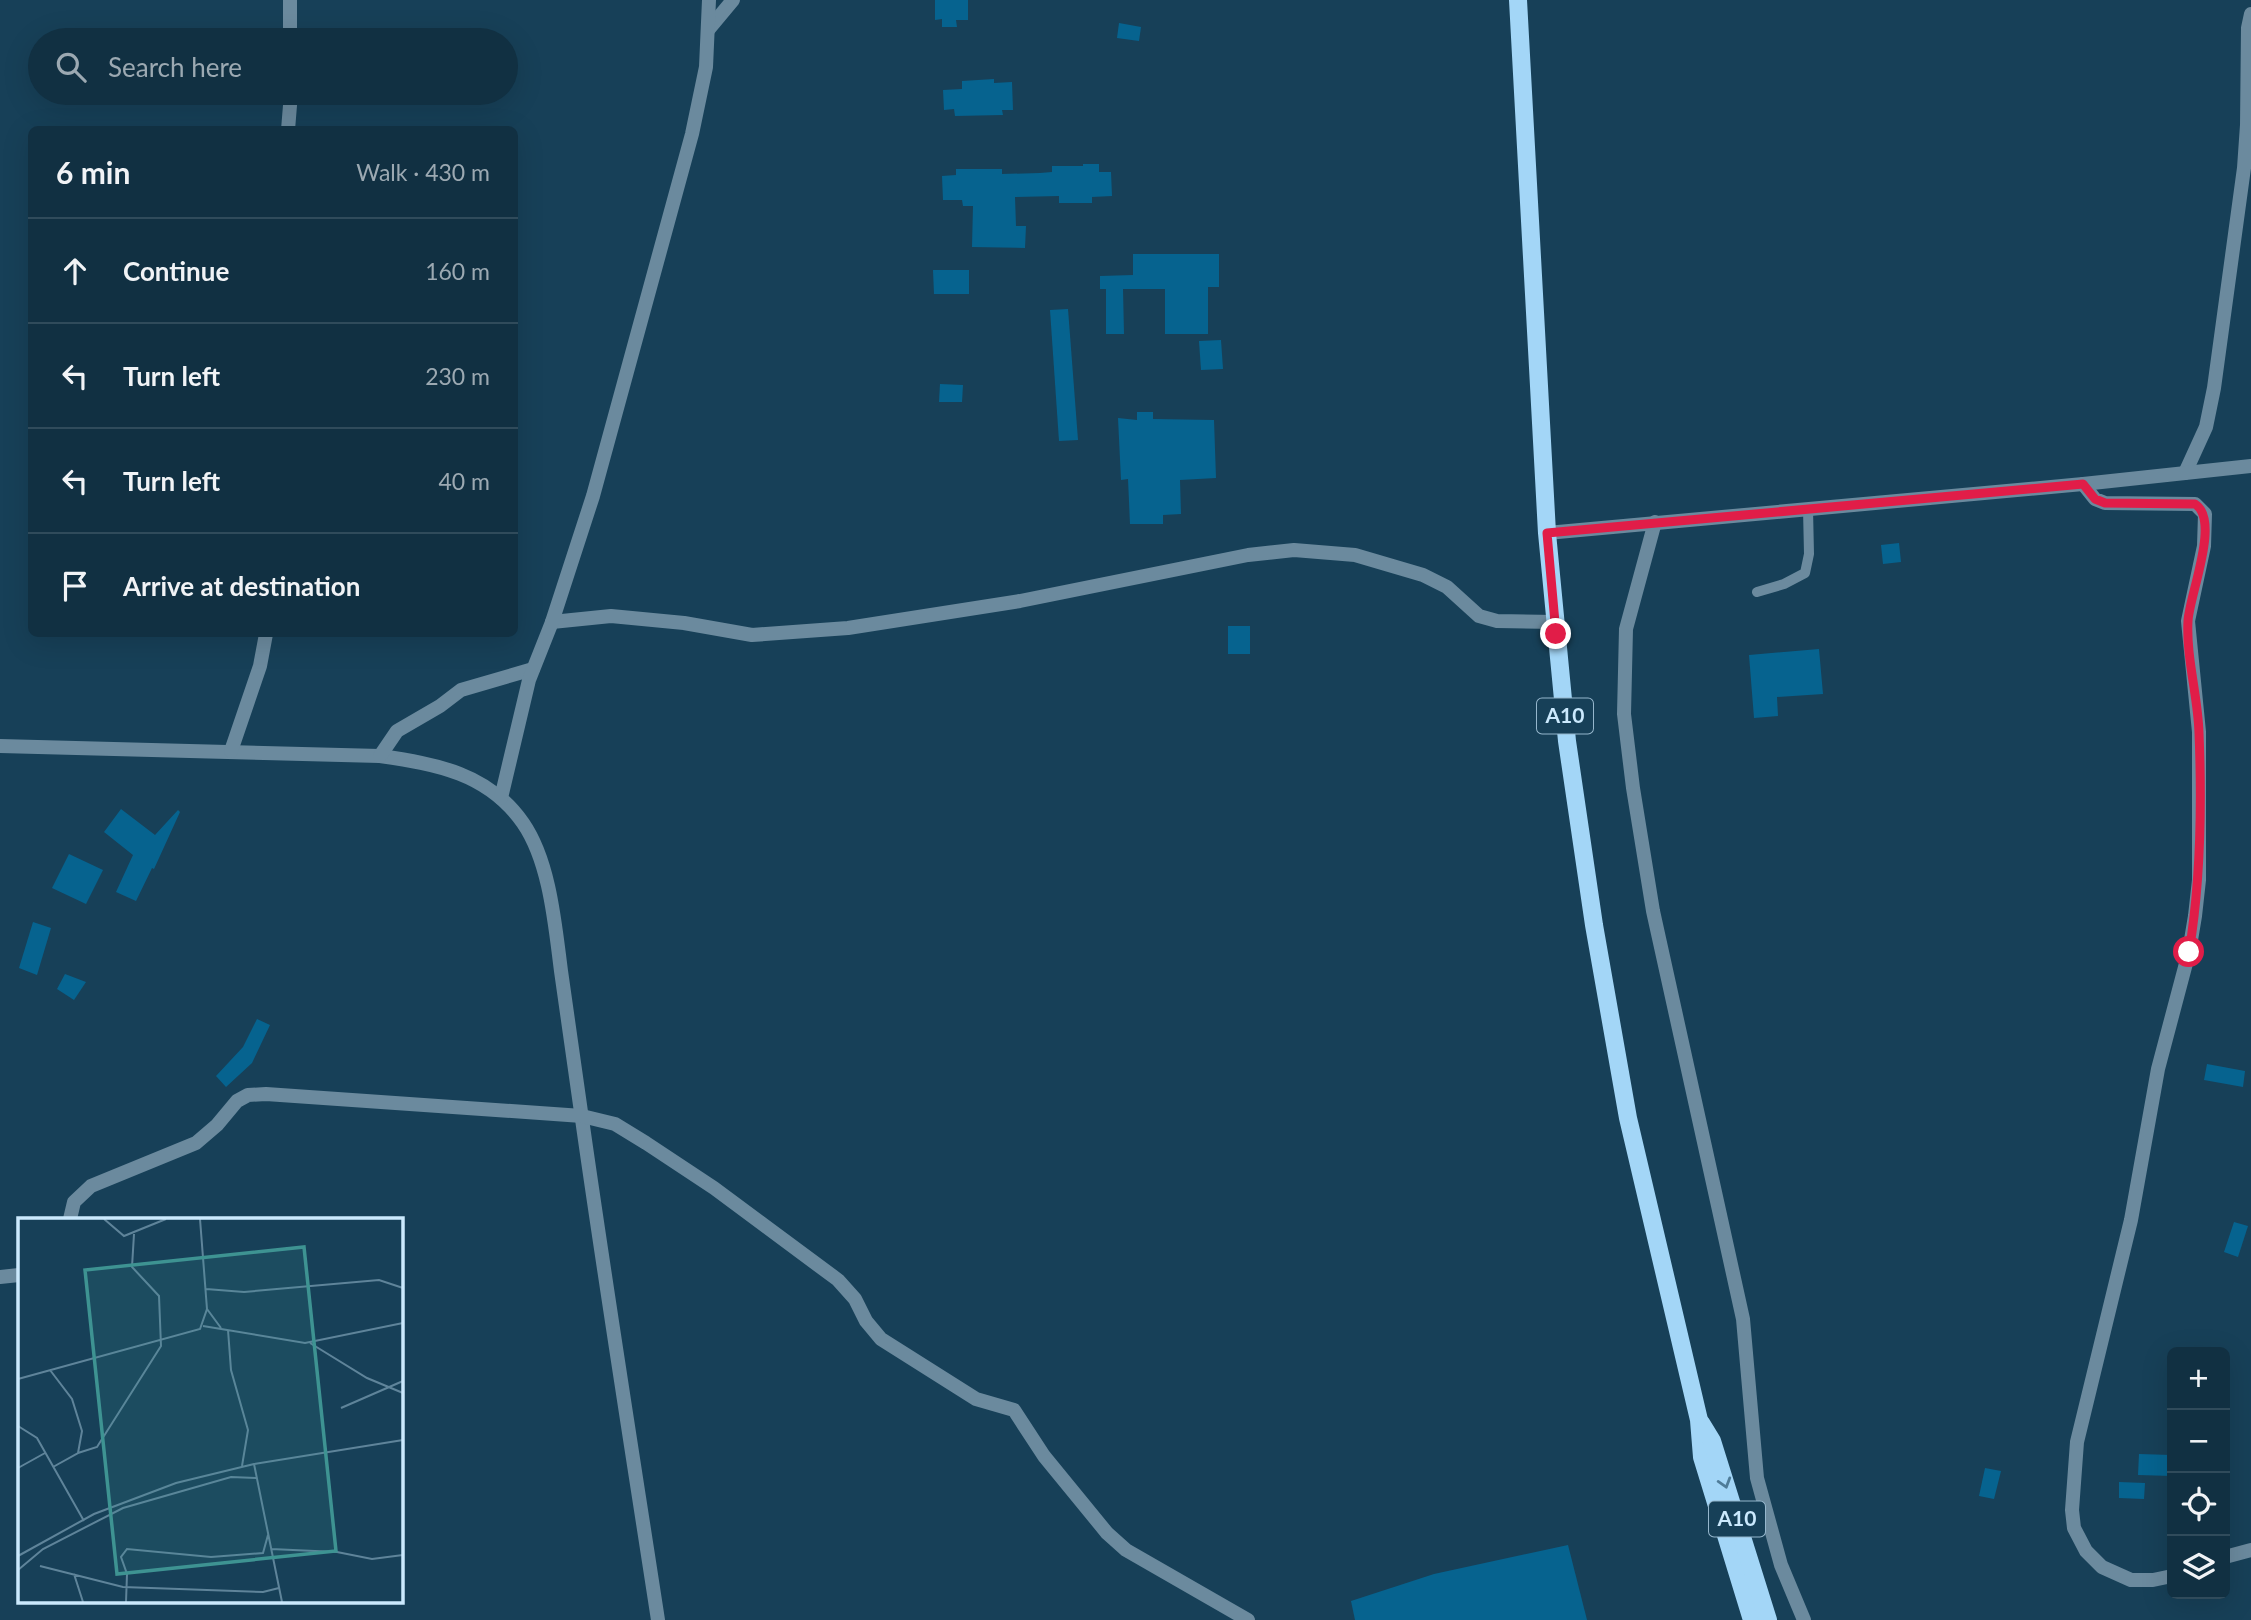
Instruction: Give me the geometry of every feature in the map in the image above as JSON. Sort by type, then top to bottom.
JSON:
[{"type":"main road","name":"A10","points":[[1518,0],[1547,533],[1567,741],[1609,1020],[1628,1118],[1699,1420],[1702,1457],[1752,1620]]},
{"type":"main road","name":"A10","points":[[1699,1420],[1712,1441],[1768,1620]]},
{"type":"street","points":[[290,0],[290,28]]},
{"type":"street","points":[[500,797],[533,669],[552,622],[593,496],[692,134],[706,67],[709,0]]},
{"type":"street","points":[[708,30],[733,0]]},
{"type":"street","points":[[2185,473],[2206,426],[2216,375],[2244,168],[2251,14]]},
{"type":"street","points":[[288,126],[289,105]]},
{"type":"street","points":[[1547,533],[2251,466]]},
{"type":"street","points":[[2083,484],[2095,499],[2105,503],[2195,504],[2205,514],[2204,546],[2188,621],[2199,732],[2199,880],[2195,916],[2189,952],[2158,1069],[2131,1220],[2077,1442],[2072,1510],[2074,1528],[2086,1551],[2102,1567],[2131,1580],[2167,1577]]},
{"type":"street","points":[[1655,522],[1626,629],[1624,714],[1633,788],[1653,911],[1743,1319],[1757,1478],[1781,1564],[1804,1620]]},
{"type":"street","points":[[552,622],[611,616],[684,623],[752,635],[848,628],[1020,601],[1248,555],[1294,550],[1355,555],[1423,575],[1447,587],[1479,616],[1497,621],[1555,622]]},
{"type":"street","points":[[231,751],[260,666],[265,637]]},
{"type":"street","points":[[380,756],[397,731],[440,706],[461,690],[533,669]]},
{"type":"street","points":[[0,746],[380,756],[420,762],[482,783],[500,797],[524,824],[540,858],[551,894],[658,1620]]},
{"type":"street","points":[[70,1218],[74,1202],[91,1185],[196,1143],[212,1130],[237,1101],[248,1095],[266,1094],[582,1116],[615,1124],[713,1188],[838,1280],[855,1299],[866,1321],[881,1339],[976,1399],[1014,1410],[1044,1457],[1107,1533],[1126,1550],[1248,1620]]},
{"type":"street","points":[[0,1277],[18,1275]]},
{"type":"street","points":[[2230,1556],[2251,1550]]},
{"type":"lane","points":[[1757,592],[1784,584],[1805,573],[1809,555],[1808,509]]},
{"type":"building","points":[[935,0],[968,0],[968,20],[956,20],[957,27],[942,27],[942,19],[935,20]]},
{"type":"building","points":[[1119,23],[1141,27],[1139,41],[1117,38]]},
{"type":"building","points":[[994,79],[994,83],[1012,82],[1013,110],[1002,110],[1003,115],[955,116],[954,109],[944,110],[943,90],[962,89],[962,81]]},
{"type":"building","points":[[1099,164],[1099,172],[1111,172],[1112,196],[1092,197],[1092,203],[1059,203],[1059,196],[1015,197],[1016,226],[1026,226],[1025,248],[972,247],[973,206],[963,206],[962,200],[943,200],[942,176],[956,175],[956,169],[1002,169],[1002,174],[1040,173],[1052,172],[1052,166]]},
{"type":"building","points":[[1133,254],[1219,254],[1219,287],[1208,287],[1208,334],[1165,334],[1165,289],[1123,289],[1124,334],[1106,334],[1106,289],[1100,289],[1100,276],[1133,275]]},
{"type":"building","points":[[933,270],[969,270],[969,294],[934,294]]},
{"type":"building","points":[[1068,309],[1078,440],[1059,441],[1050,310]]},
{"type":"building","points":[[1221,340],[1223,369],[1201,370],[1199,341]]},
{"type":"building","points":[[940,384],[963,385],[962,402],[939,402]]},
{"type":"building","points":[[1137,412],[1153,412],[1153,419],[1214,420],[1216,478],[1180,480],[1181,514],[1163,515],[1163,524],[1130,524],[1128,479],[1121,480],[1118,418],[1137,420]]},
{"type":"building","points":[[1899,543],[1901,562],[1883,564],[1881,545]]},
{"type":"building","points":[[1228,626],[1250,626],[1250,654],[1228,654]]},
{"type":"building","points":[[1819,649],[1823,694],[1777,697],[1778,716],[1754,718],[1749,655]]},
{"type":"building","points":[[121,809],[155,835],[178,810],[180,812],[136,901],[116,892],[133,855],[104,832]]},
{"type":"building","points":[[69,854],[103,870],[86,904],[52,888]]},
{"type":"building","points":[[33,922],[51,928],[37,975],[19,968]]},
{"type":"building","points":[[65,974],[86,982],[74,1000],[57,989]]},
{"type":"building","points":[[257,1019],[270,1025],[252,1063],[226,1087],[216,1076],[243,1047]]},
{"type":"building","points":[[2207,1064],[2245,1071],[2243,1087],[2204,1080]]},
{"type":"building","points":[[2234,1222],[2248,1226],[2238,1257],[2224,1252]]},
{"type":"building","points":[[2139,1454],[2167,1455],[2167,1476],[2138,1475]]},
{"type":"building","points":[[1985,1468],[2001,1471],[1994,1499],[1979,1496]]},
{"type":"building","points":[[2119,1482],[2145,1483],[2144,1499],[2119,1498]]},
{"type":"building","points":[[1568,1545],[1587,1620],[1355,1620],[1351,1601],[1434,1574]]},
{"type":"route","points":[[1556,634],[1547,533],[2083,484],[2095,499],[2105,503],[2195,504],[2205,514],[2205,532],[2188,621],[2199,732],[2199,880],[2189,952]]}]
